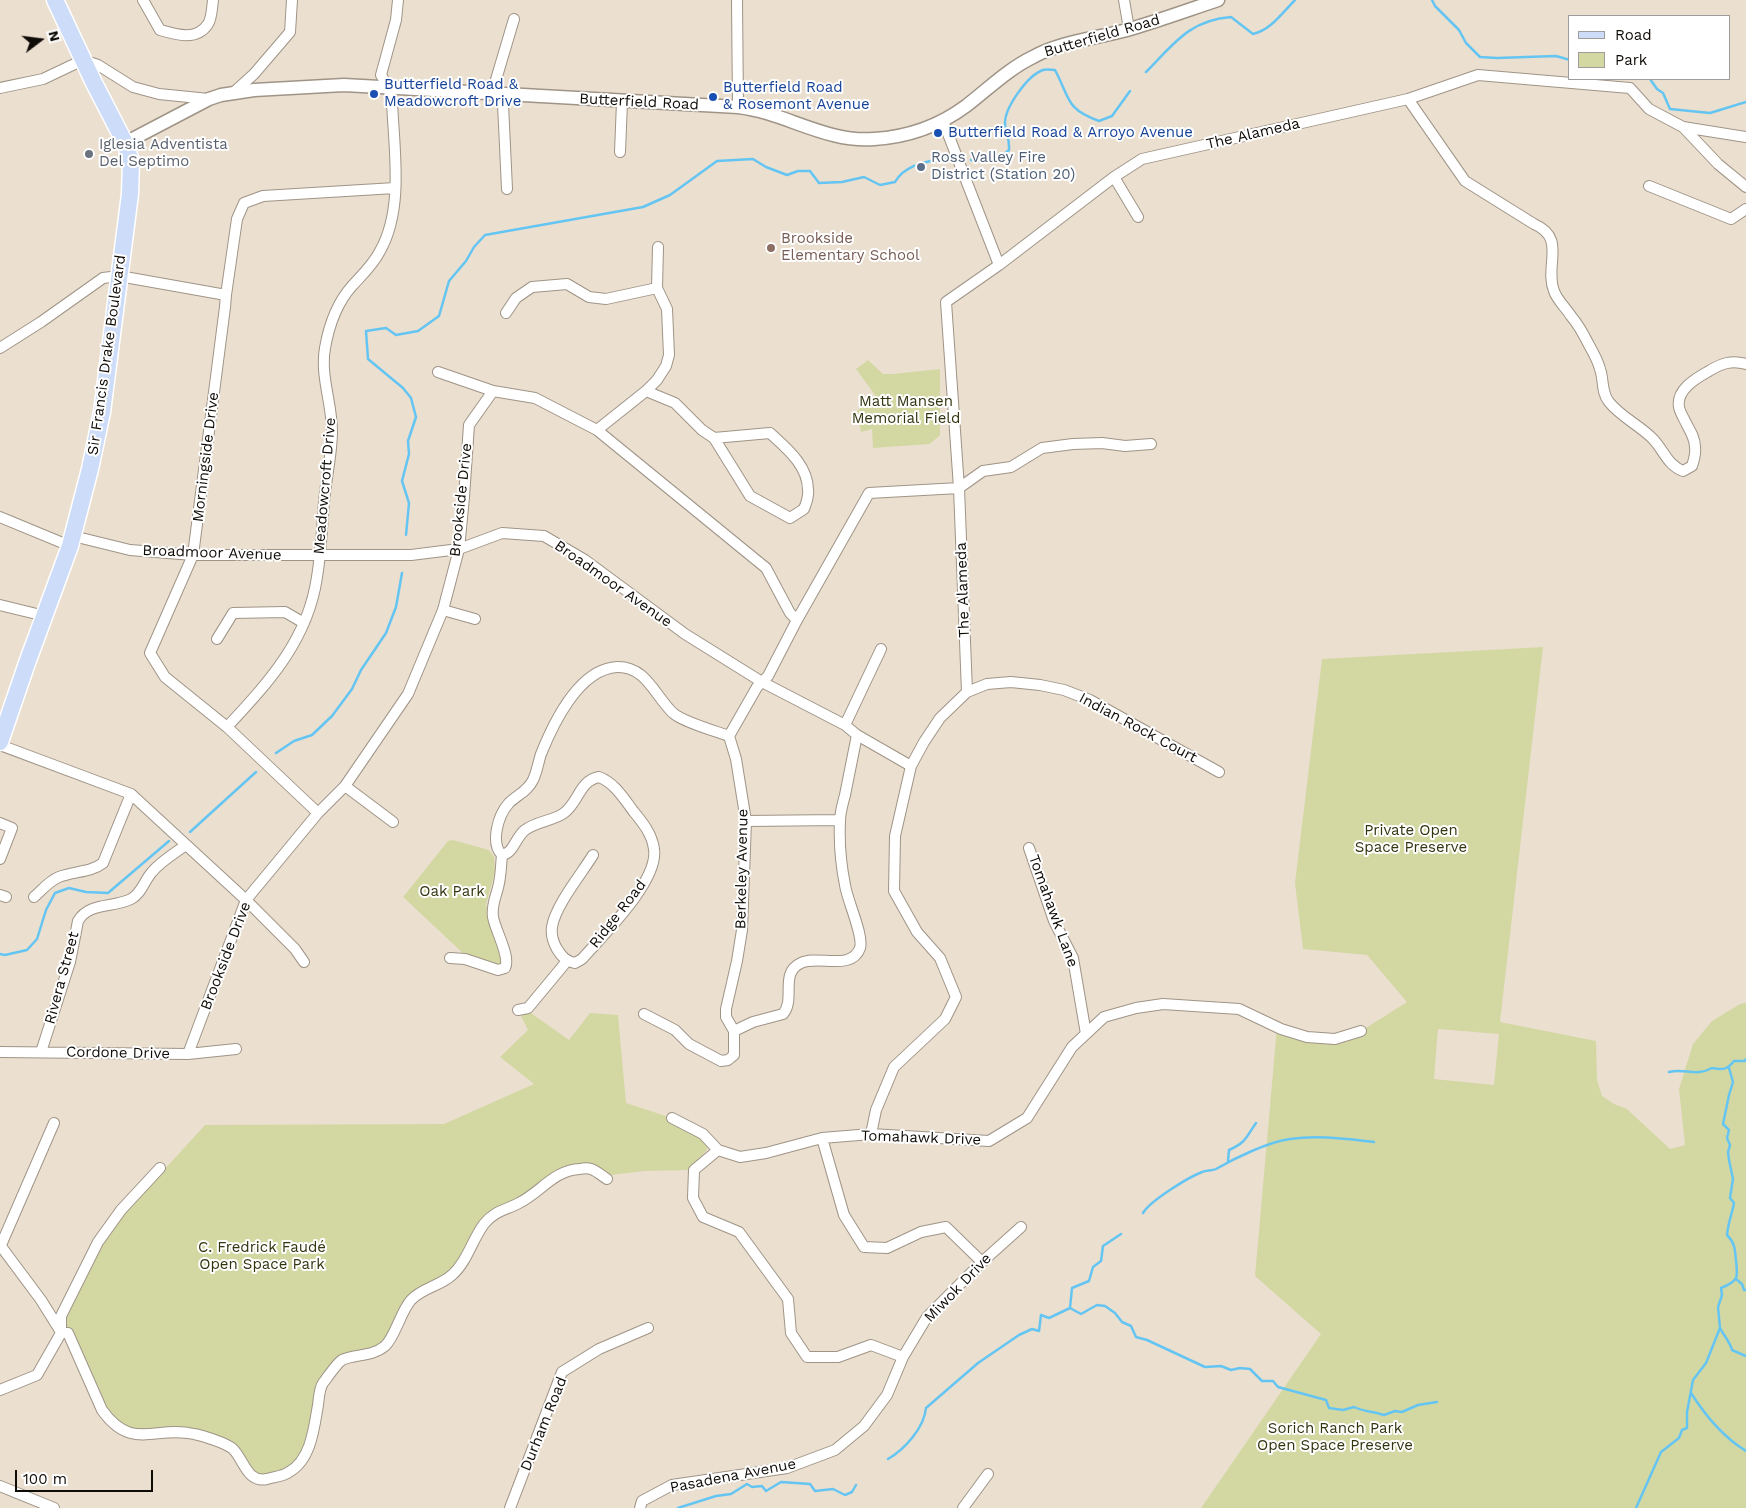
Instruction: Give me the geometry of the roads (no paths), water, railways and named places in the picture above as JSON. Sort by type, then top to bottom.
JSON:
[{"type":"main road","name":"Sir Francis Drake Boulevard","points":[[0,744],[72,541],[89,474],[102,412],[131,179],[131,161],[125,143],[82,60],[55,0]]},
{"type":"street","points":[[143,0],[160,30],[179,36],[198,34],[209,23],[213,0]]},
{"type":"street","points":[[232,93],[254,74],[290,32],[292,0]]},
{"type":"street","name":"Meadowcroft Drive","points":[[227,727],[276,672],[292,648],[304,623],[317,578],[332,432],[331,407],[325,378],[324,350],[331,320],[341,300],[381,251],[393,216],[395,188],[392,102],[388,87],[381,74],[396,20],[398,0]]},
{"type":"street","points":[[737,0],[738,107]]},
{"type":"street","points":[[1124,0],[1129,29]]},
{"type":"street","name":"Butterfield Road","points":[[125,143],[209,99],[254,90],[344,85],[738,107],[753,109],[823,133],[872,140],[919,131],[943,121],[1033,56],[1129,29],[1218,0]]},
{"type":"street","points":[[507,189],[503,104],[495,83],[514,19]]},
{"type":"street","points":[[0,88],[43,79],[82,60],[98,65],[133,87],[159,94],[209,99]]},
{"type":"street","name":"The Alameda","points":[[967,692],[959,488],[946,302],[999,265],[1114,177],[1142,159],[1408,99],[1478,75],[1630,88],[1649,109],[1683,126],[1746,137]]},
{"type":"street","points":[[1408,99],[1465,181],[1534,224],[1544,228],[1550,236],[1553,244],[1551,282],[1554,293],[1589,344],[1601,370],[1608,401],[1624,417],[1653,439],[1670,464],[1683,471],[1692,466],[1695,456],[1693,437],[1679,408],[1682,393],[1691,382],[1717,366],[1736,361],[1746,364]]},
{"type":"street","points":[[620,152],[622,102]]},
{"type":"street","points":[[943,121],[999,265]]},
{"type":"street","name":"The Alameda","points":[[1683,126],[1718,164],[1746,187]]},
{"type":"street","points":[[1114,177],[1138,217]]},
{"type":"street","points":[[1649,186],[1731,219],[1746,209]]},
{"type":"street","name":"Morningside Drive","points":[[318,813],[227,727],[164,677],[150,653],[193,555],[237,219],[244,203],[263,196],[395,188]]},
{"type":"street","points":[[597,430],[646,391],[657,380],[666,366],[669,355],[667,309],[657,288],[658,247]]},
{"type":"street","points":[[0,348],[41,322],[102,278],[120,276],[226,295]]},
{"type":"street","points":[[506,313],[516,298],[532,287],[567,284],[589,297],[606,299],[657,288]]},
{"type":"street","points":[[438,372],[493,391],[535,398],[597,430],[766,568],[790,613],[797,620]]},
{"type":"street","name":"Brookside Drive","points":[[188,1054],[246,900],[318,813],[346,786],[408,694],[443,610],[459,549],[468,425],[493,391]]},
{"type":"street","points":[[646,391],[675,403],[702,430],[714,438],[750,496],[790,518],[804,510],[809,491],[805,473],[790,452],[770,433],[714,438]]},
{"type":"street","points":[[450,958],[465,959],[498,970],[505,968],[507,965],[492,916],[493,901],[500,880],[502,855],[496,844],[501,816],[508,804],[530,787],[540,756],[550,734],[575,691],[592,675],[614,667],[640,674],[648,680],[673,713],[681,718],[729,736],[757,687],[768,676],[797,620],[869,493],[959,488],[983,471],[1011,467],[1042,448],[1102,442],[1125,446],[1151,444]]},
{"type":"street","name":"Broadmoor Avenue","points":[[0,517],[72,541],[130,550],[193,555],[412,555],[459,549],[502,533],[544,536],[585,560],[685,634],[762,682],[845,725],[857,735],[911,766]]},
{"type":"street","points":[[0,605],[45,616]]},
{"type":"street","points":[[443,610],[475,619]]},
{"type":"street","points":[[217,639],[233,613],[285,612],[304,623]]},
{"type":"street","points":[[845,725],[881,649]]},
{"type":"street","name":"Indian Rock Court","points":[[967,692],[987,684],[1011,682],[1064,690],[1090,700],[1219,772]]},
{"type":"street","points":[[871,1134],[876,1110],[894,1067],[945,1019],[956,997],[940,958],[917,932],[894,891],[895,836],[911,766],[940,718],[967,692]]},
{"type":"street","points":[[734,1031],[753,1022],[783,1014],[788,1002],[789,977],[796,966],[807,961],[849,960],[860,948],[859,935],[845,886],[840,820],[857,735]]},
{"type":"street","name":"Berkeley Avenue","points":[[644,1014],[674,1030],[689,1044],[720,1060],[728,1060],[734,1055],[734,1031],[726,1017],[726,1009],[738,961],[742,930],[746,821],[736,759],[729,736]]},
{"type":"street","points":[[0,744],[131,794],[246,900],[295,949],[304,962]]},
{"type":"street","name":"Ridge Road","points":[[502,855],[508,854],[524,831],[537,822],[566,812],[583,786],[592,778],[599,777],[614,787],[648,830],[654,850],[654,860],[650,873],[642,887],[582,959],[575,963],[567,961]]},
{"type":"street","points":[[346,786],[393,822]]},
{"type":"street","points":[[34,897],[56,878],[66,874],[96,869],[103,863],[131,794]]},
{"type":"street","points":[[746,821],[840,820]]},
{"type":"street","points":[[0,823],[12,828],[0,859]]},
{"type":"street","name":"Rivera Street","points":[[41,1052],[70,962],[78,920],[90,909],[127,901],[136,896],[153,870],[186,845]]},
{"type":"street","name":"Tomahawk Lane","points":[[1029,848],[1054,921],[1073,958],[1086,1034]]},
{"type":"street","points":[[518,1010],[528,1008],[567,961],[562,957],[555,944],[552,933],[553,920],[593,856]]},
{"type":"street","name":"Tomahawk Drive","points":[[718,1150],[740,1157],[766,1153],[822,1138],[871,1134],[989,1141],[1027,1118],[1072,1047],[1104,1017],[1136,1008],[1163,1004],[1239,1009],[1281,1029],[1308,1037],[1335,1039],[1361,1030]]},
{"type":"street","name":"Cordone Drive","points":[[0,1052],[188,1054],[236,1049]]},
{"type":"street","points":[[672,1118],[702,1134],[718,1150],[694,1170],[693,1198],[703,1217],[739,1232],[788,1299],[791,1333],[807,1357],[838,1357],[871,1345],[903,1357]]},
{"type":"street","points":[[54,1123],[0,1245],[40,1300],[61,1333]]},
{"type":"street","points":[[822,1138],[844,1215],[864,1247],[887,1248],[921,1232],[946,1227],[982,1262]]},
{"type":"street","points":[[0,1390],[37,1375],[61,1333],[61,1316],[98,1242],[121,1210],[160,1168]]},
{"type":"street","points":[[61,1333],[68,1333],[102,1410],[110,1421],[119,1428],[131,1434],[146,1435],[173,1432],[194,1434],[233,1449],[246,1469],[255,1478],[265,1479],[273,1477],[289,1472],[305,1456],[312,1436],[322,1385],[342,1360],[373,1353],[386,1346],[410,1301],[420,1293],[453,1275],[461,1266],[484,1224],[493,1214],[520,1203],[558,1174],[574,1169],[590,1168],[607,1179]]},
{"type":"street","name":"Miwok Drive","points":[[903,1357],[927,1317],[982,1262],[1021,1227]]},
{"type":"street","name":"Durham Road","points":[[510,1508],[562,1372],[599,1349],[648,1328]]},
{"type":"street","name":"Pasadena Avenue","points":[[640,1508],[642,1501],[672,1485],[788,1468],[835,1450],[864,1426],[882,1403],[903,1357]]},
{"type":"street","points":[[963,1508],[988,1474]]},
{"type":"street","points":[[0,1486],[54,1508]]},
{"type":"waterway","points":[[1146,72],[1183,36],[1204,23],[1231,17],[1253,34],[1271,25],[1295,0]]},
{"type":"waterway","points":[[1432,0],[1435,6],[1459,30],[1466,43],[1480,57],[1556,56],[1568,59]]},
{"type":"waterway","points":[[971,160],[996,159],[1009,150],[1005,123],[1006,116],[1018,92],[1031,78],[1043,70],[1055,70],[1074,107],[1088,117],[1099,121],[1112,116],[1130,91]]},
{"type":"waterway","points":[[1651,80],[1657,89],[1663,93],[1670,109],[1710,113],[1746,102]]},
{"type":"waterway","points":[[406,535],[409,503],[402,481],[409,454],[408,441],[416,417],[411,398],[403,388],[368,359],[366,331],[386,328],[396,335],[418,331],[439,316],[449,281],[485,235],[643,207],[670,195],[717,161],[753,159],[766,167],[787,175],[798,171],[810,171],[819,183],[842,182],[864,177],[880,185],[895,182],[899,176],[911,167],[934,160],[949,159]]},
{"type":"waterway","points":[[276,753],[294,741],[312,735],[332,716],[352,689],[361,670],[386,633],[396,607],[402,573]]},
{"type":"waterway","points":[[190,832],[256,772]]},
{"type":"waterway","points":[[0,954],[5,955],[27,950],[37,939],[46,910],[55,893],[69,888],[86,892],[108,893],[169,841]]},
{"type":"waterway","points":[[1669,1072],[1701,1072],[1712,1068],[1725,1069],[1734,1061],[1745,1061],[1746,1059]]},
{"type":"waterway","points":[[1636,1508],[1661,1452],[1679,1438],[1682,1430],[1687,1428],[1687,1412],[1693,1380],[1706,1363],[1720,1328],[1718,1307],[1722,1295],[1721,1288],[1734,1281],[1737,1275],[1734,1246],[1727,1235],[1734,1203],[1730,1198],[1733,1179],[1728,1152],[1730,1145],[1727,1138],[1729,1130],[1723,1124],[1733,1082],[1729,1068]]},
{"type":"waterway","points":[[1228,1161],[1229,1150],[1243,1142],[1256,1123]]},
{"type":"waterway","points":[[1143,1213],[1161,1196],[1187,1179],[1204,1171],[1216,1169],[1242,1155],[1272,1143],[1311,1137],[1374,1142]]},
{"type":"waterway","points":[[1070,1308],[1072,1288],[1089,1281],[1093,1267],[1101,1261],[1103,1246],[1121,1234]]},
{"type":"waterway","points":[[1736,1279],[1746,1290]]},
{"type":"waterway","points":[[888,1459],[901,1450],[913,1437],[922,1423],[926,1408],[978,1363],[1019,1335],[1032,1329],[1039,1331],[1041,1315],[1049,1318],[1070,1308],[1081,1314],[1097,1305],[1105,1306],[1115,1313],[1122,1322],[1131,1326],[1136,1337],[1147,1340],[1205,1367],[1221,1366],[1231,1370],[1240,1368],[1250,1369],[1262,1381],[1273,1381],[1278,1387],[1326,1400],[1329,1408],[1343,1410],[1354,1407],[1384,1415],[1395,1411],[1402,1412],[1418,1405],[1437,1402]]},
{"type":"waterway","points":[[1720,1328],[1732,1350],[1746,1356]]},
{"type":"waterway","points":[[1691,1393],[1715,1425],[1746,1451]]},
{"type":"waterway","points":[[678,1508],[716,1496],[731,1494],[747,1484],[752,1487],[762,1486],[766,1491],[781,1482],[810,1484],[815,1491],[833,1489],[845,1495],[852,1492],[856,1485]]},
{"type":"place","name":"Butterfield Road & Meadowcroft Drive","points":[[374,94]]},
{"type":"place","name":"Butterfield Road & Rosemont Avenue","points":[[713,97]]},
{"type":"place","name":"Butterfield Road & Arroyo Avenue","points":[[938,133]]},
{"type":"place","name":"Iglesia Adventista Del Septimo","points":[[89,154]]},
{"type":"place","name":"Ross Valley Fire District (Station 20)","points":[[921,167]]},
{"type":"place","name":"Brookside Elementary School","points":[[771,248]]},
{"type":"park label","name":"Matt Mansen Memorial Field","points":[[906,410]]},
{"type":"park label","name":"Private Open Space Preserve","points":[[1411,840]]},
{"type":"park label","name":"Oak Park","points":[[452,892]]},
{"type":"park label","name":"C. Fredrick Faudé Open Space Park","points":[[262,1256]]},
{"type":"park label","name":"Sorich Ranch Park Open Space Preserve","points":[[1335,1438]]}]
